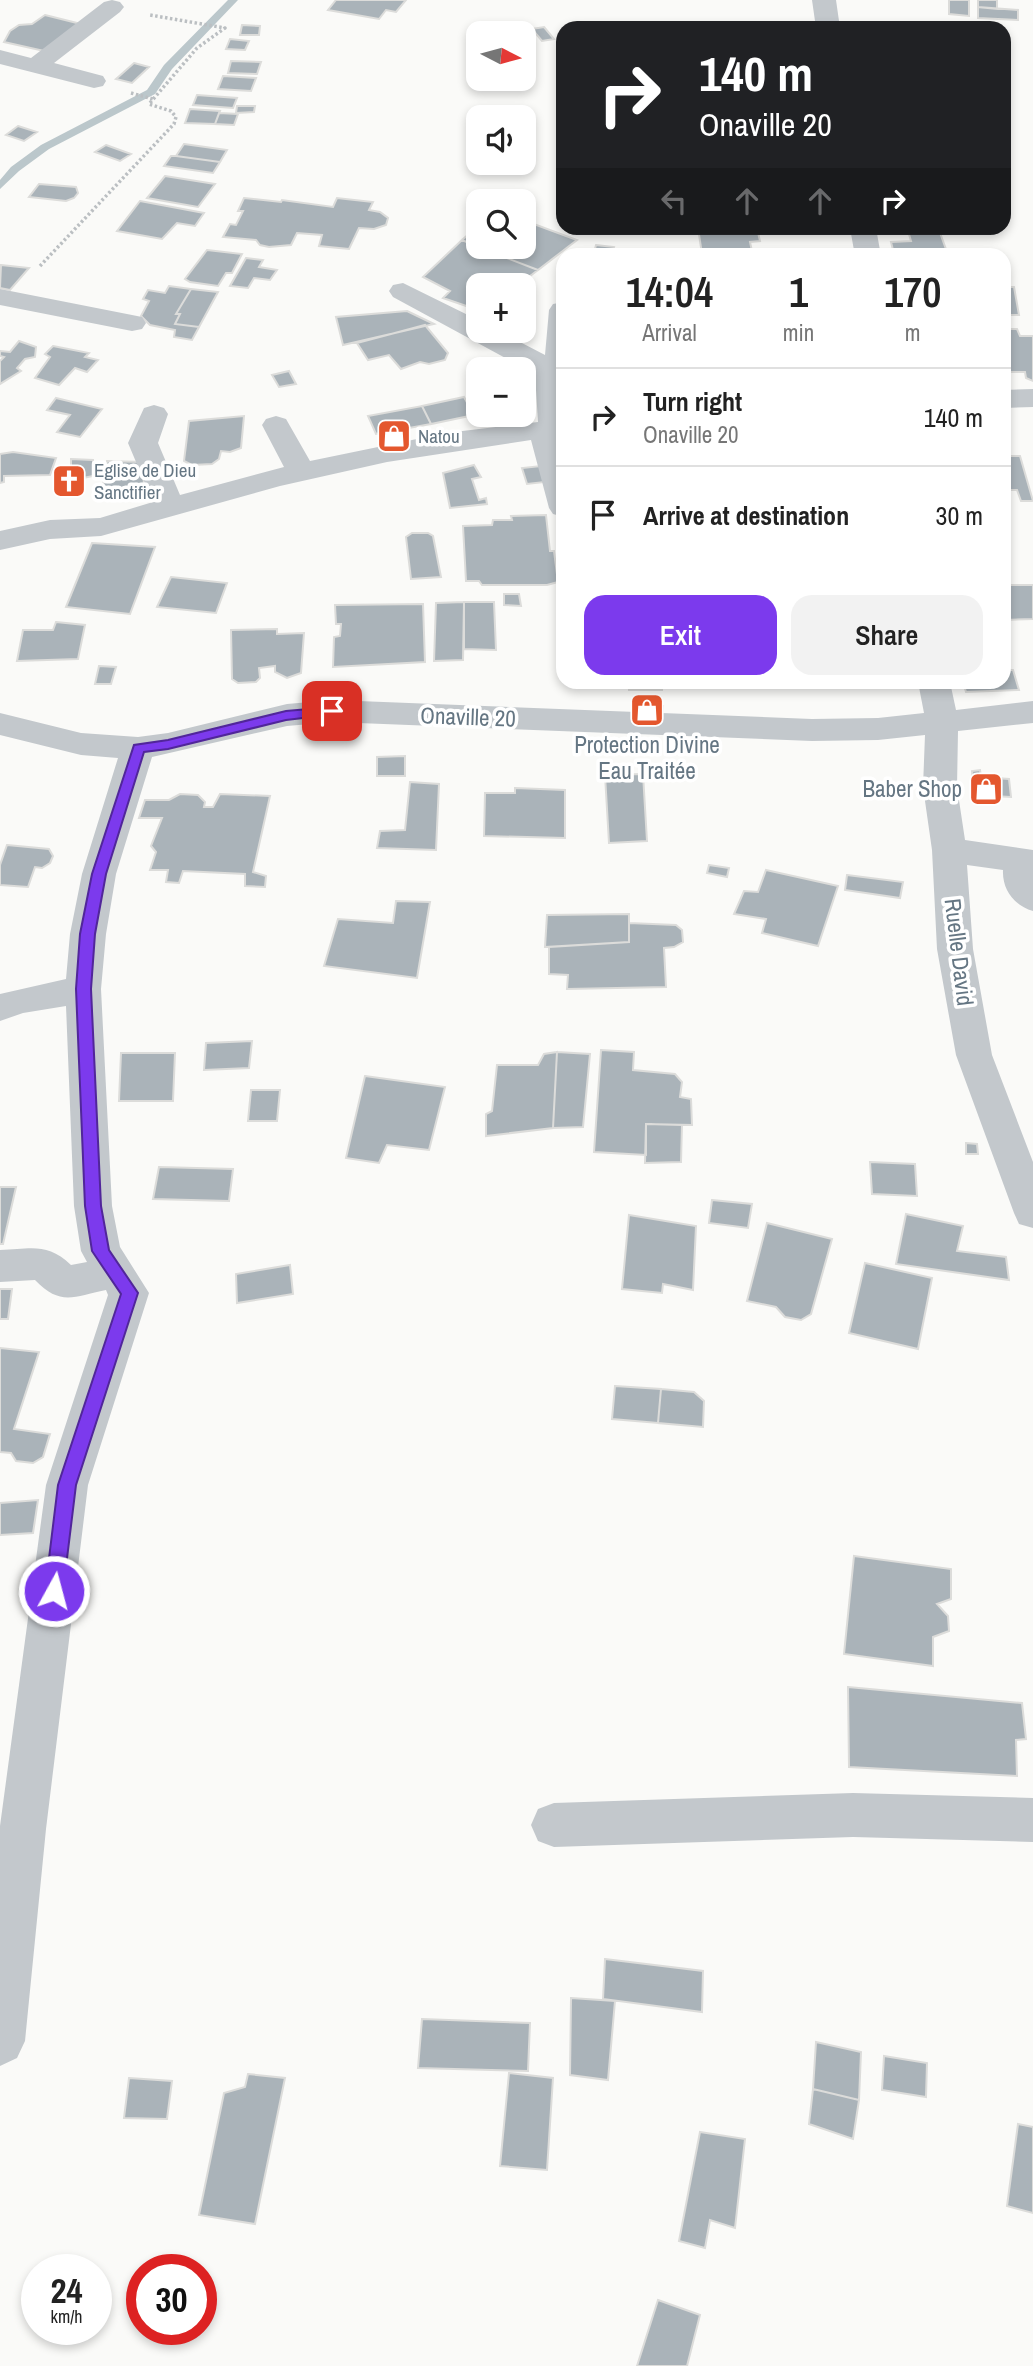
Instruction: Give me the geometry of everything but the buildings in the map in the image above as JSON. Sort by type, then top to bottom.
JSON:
[{"type":"street","points":[[824,0],[827,21]]},
{"type":"street","points":[[37,65],[110,8]]},
{"type":"street","points":[[0,57],[94,81]]},
{"type":"street","points":[[403,291],[539,363],[549,372]]},
{"type":"street","points":[[4,298],[132,323]]},
{"type":"street","points":[[556,363],[549,372],[538,426],[556,483]]},
{"type":"street","points":[[1011,399],[1033,398]]},
{"type":"street","points":[[154,414],[143,443],[170,507]]},
{"type":"street","points":[[276,425],[300,470]]},
{"type":"street","points":[[0,541],[39,530],[73,525],[100,527],[300,470],[415,446],[538,426]]},
{"type":"street","name":"Ruelle David","points":[[935,689],[942,723],[940,787],[949,850],[955,949],[974,1055],[1033,1213]]},
{"type":"street","name":"Onaville 20","points":[[0,724],[81,744],[138,748],[168,744],[286,715],[332,711],[812,730],[878,729],[1033,712]]},
{"type":"street","points":[[0,2041],[11,1829],[67,1485],[130,1293],[101,1251],[93,1206],[83,989],[88,934],[99,874],[138,748]]},
{"type":"street","points":[[949,850],[1027,861],[1020,882],[1033,899]]},
{"type":"street","points":[[0,1008],[18,1001],[83,989]]},
{"type":"street","points":[[0,1266],[44,1264],[63,1283],[116,1272]]},
{"type":"street","points":[[554,1825],[806,1814],[960,1815],[1033,1820]]},
{"type":"path","points":[[4,298],[174,124],[176,117],[171,111],[149,104],[197,48],[225,28],[110,8]]},
{"type":"waterway","points":[[0,186],[15,169],[45,147],[151,92],[168,67],[233,0]]},
{"type":"place","name":"Natou","points":[[394,436]]},
{"type":"place","name":"Eglise de Dieu Sanctifier","points":[[69,481]]},
{"type":"place","name":"Protection Divine Eau Traitée","points":[[647,710]]},
{"type":"place","name":"Baber Shop","points":[[986,789]]},
{"type":"route","points":[[54,1591],[67,1485],[130,1293],[101,1251],[93,1206],[83,989],[88,934],[99,874],[138,748],[168,744],[286,715],[332,711]]}]
